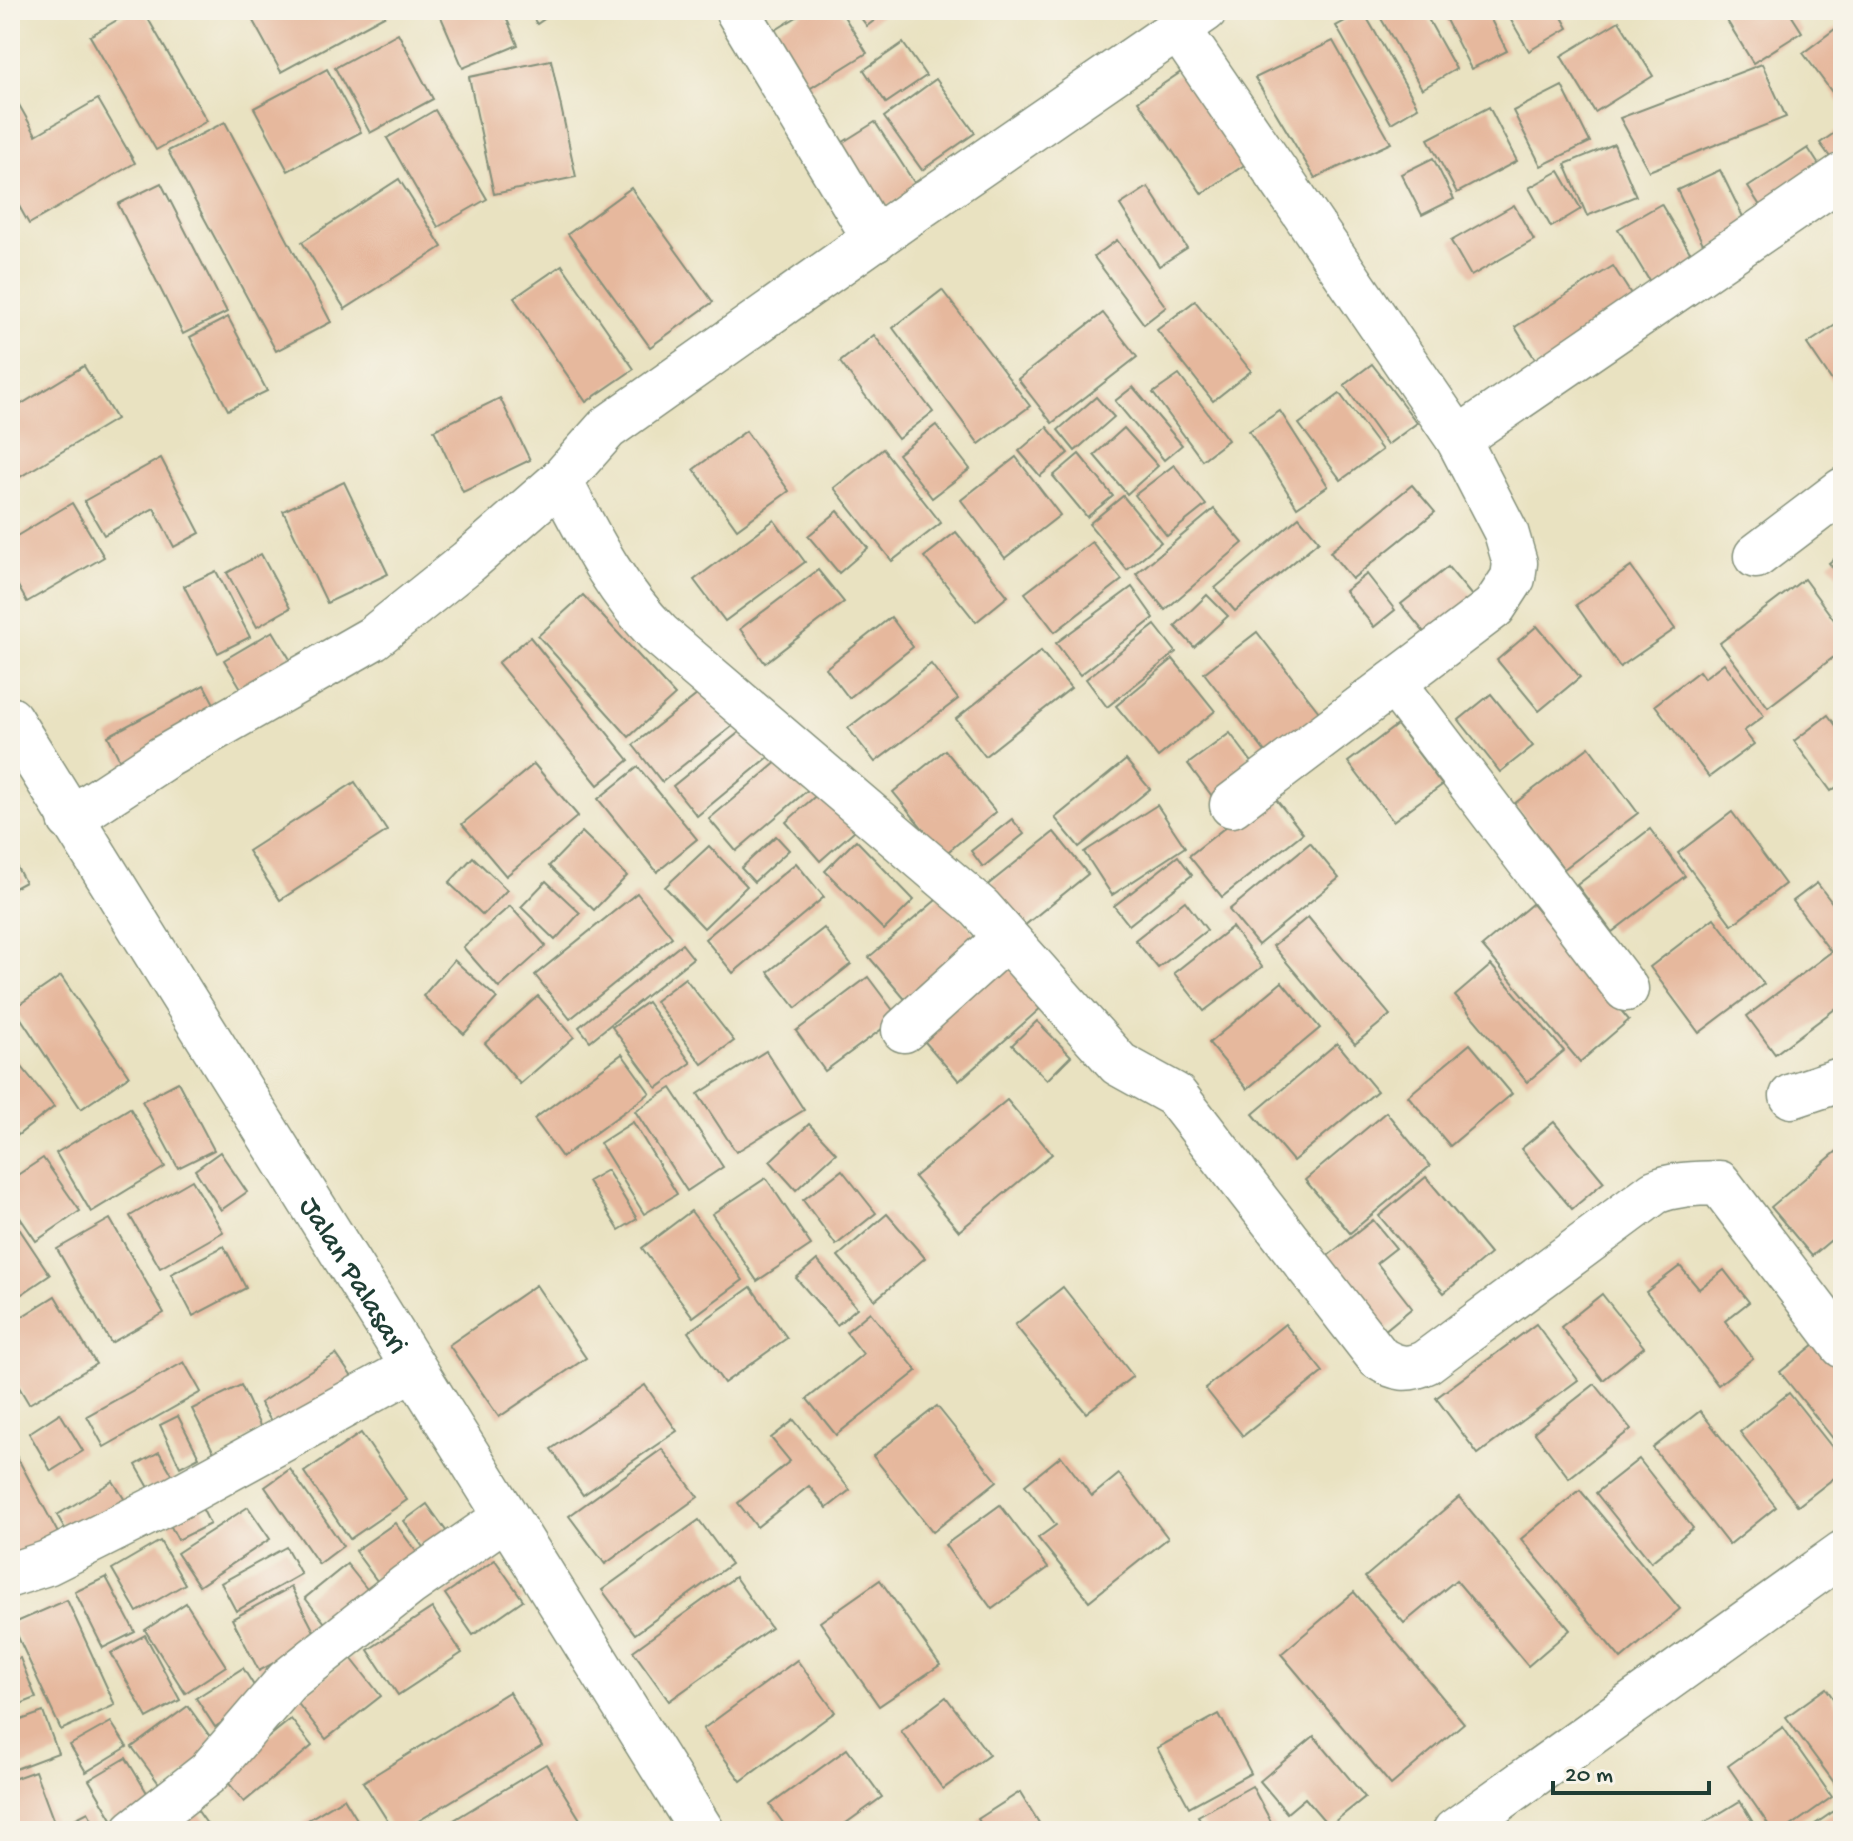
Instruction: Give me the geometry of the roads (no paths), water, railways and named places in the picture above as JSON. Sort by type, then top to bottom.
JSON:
[{"type":"street","points":[[737,10],[875,239]]},
{"type":"street","points":[[70,819],[163,758],[373,638],[469,561],[560,481],[607,428],[1191,19],[1458,439],[1506,532],[1515,563],[1513,578],[1494,607],[1232,805]]},
{"type":"street","points":[[1458,439],[1843,175]]},
{"type":"street","points":[[560,481],[609,573],[632,606],[659,634],[980,908],[1119,1064],[1167,1088],[1185,1105],[1379,1358],[1400,1369],[1413,1368],[1426,1362],[1655,1192],[1670,1185],[1708,1183],[1719,1183],[1843,1346]]},
{"type":"street","points":[[1756,556],[1843,490]]},
{"type":"street","points":[[1394,683],[1626,989]]},
{"type":"street","name":"Jalan Palasari","points":[[10,719],[702,1831]]},
{"type":"street","points":[[904,1030],[1006,938]]},
{"type":"street","points":[[1792,1096],[1843,1079]]},
{"type":"street","points":[[10,1575],[47,1563],[171,1501],[413,1368]]},
{"type":"street","points":[[134,1831],[208,1773],[287,1681],[408,1585],[506,1517]]},
{"type":"street","points":[[1455,1831],[1843,1553]]}]
